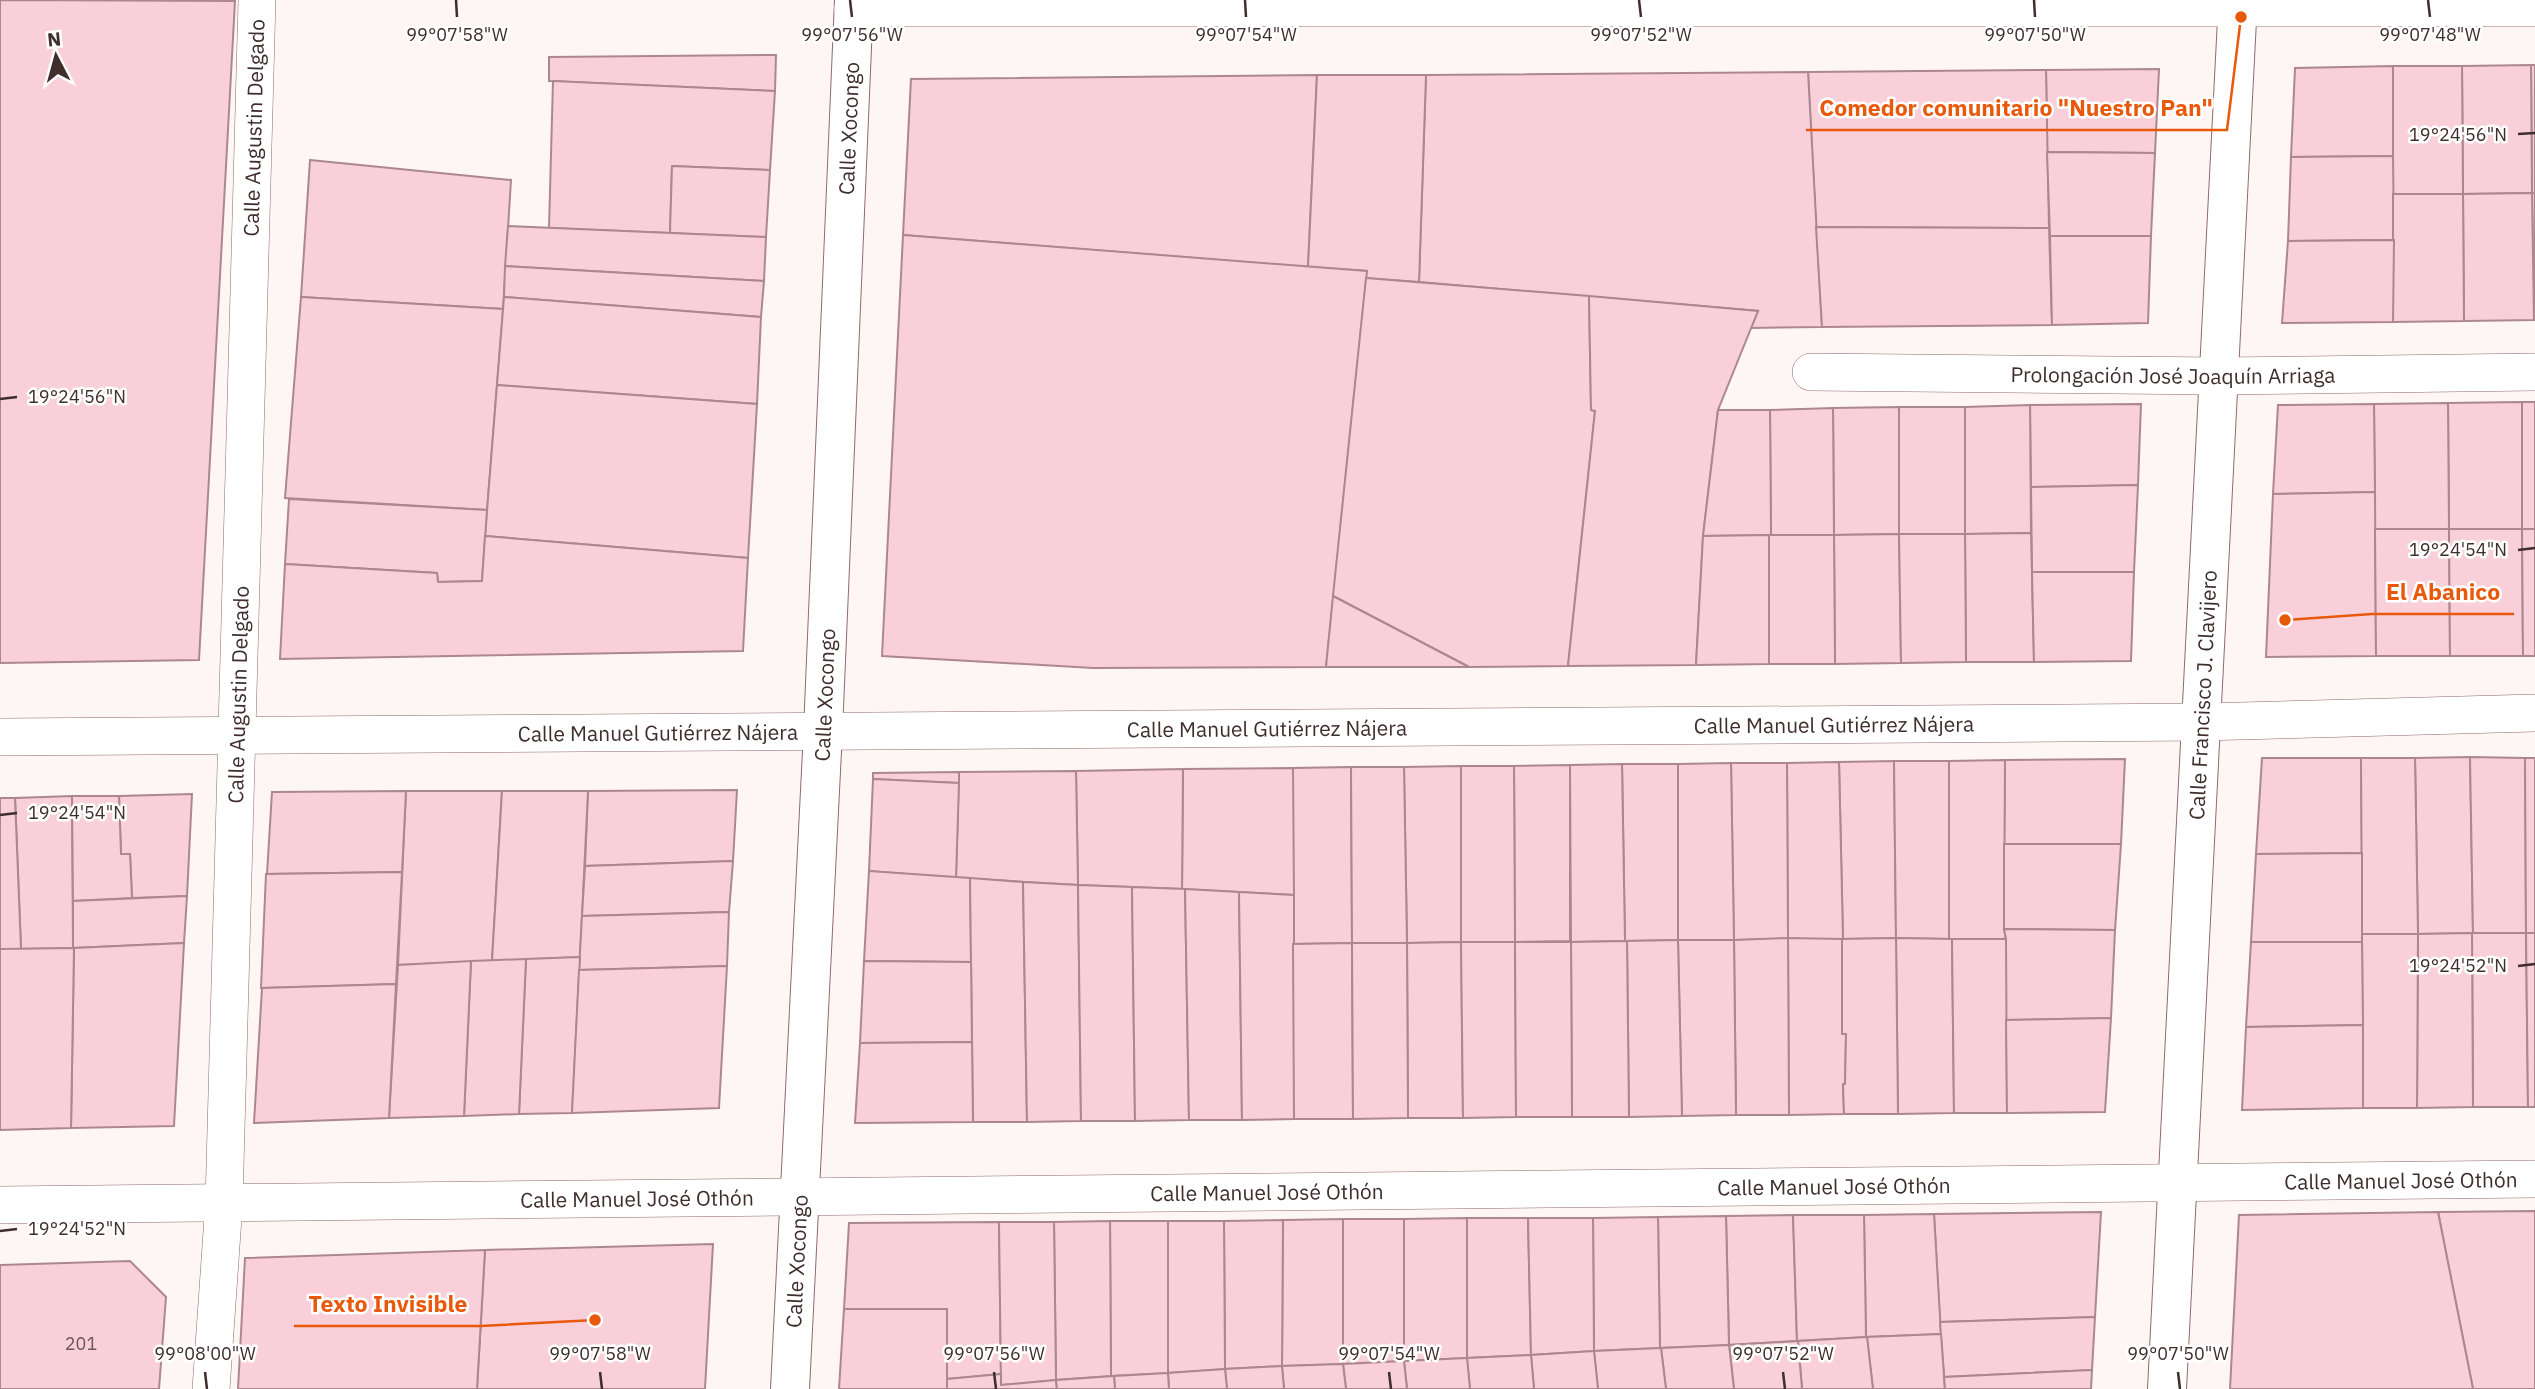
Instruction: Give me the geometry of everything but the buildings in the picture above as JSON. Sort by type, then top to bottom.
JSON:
[{"type":"street","name":"Calle Augustin Delgado","points":[[211,1389],[224,1203],[257,0]]},
{"type":"street","points":[[853,4],[2238,4],[2535,8]]},
{"type":"street","name":"Calle Xocongo","points":[[790,1389],[823,731],[853,4]]},
{"type":"street","name":"Calle Francisco J. Clavijero","points":[[2167,1389],[2238,4]]},
{"type":"street","name":"Prolongación José Joaquín Arriaga","points":[[1811,372],[2221,376],[2535,372]]},
{"type":"street","name":"Calle Manuel Gutiérrez Nájera","points":[[0,737],[2202,722],[2535,713]]},
{"type":"street","name":"Calle Manuel José Othón","points":[[0,1205],[2535,1179]]},
{"type":"place","name":"Comedor comunitario \"Nuestro Pan\"","points":[[2241,17]]},
{"type":"place","name":"El Abanico","points":[[2285,620]]},
{"type":"place","name":"Texto Invisible","points":[[595,1320]]}]
